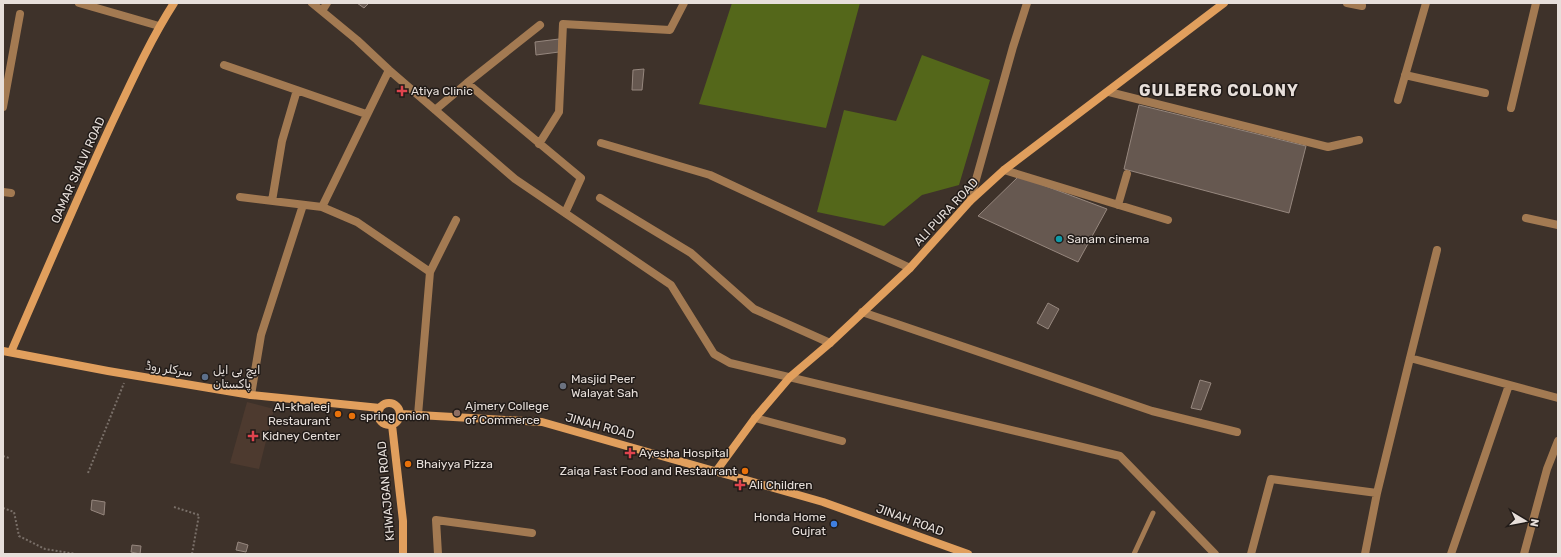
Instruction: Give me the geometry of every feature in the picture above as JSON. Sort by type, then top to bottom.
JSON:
[{"type":"street","points":[[79,3],[159,26]]},
{"type":"street","name":"QAMAR SIALVI ROAD","points":[[7,351],[80,190],[159,26],[174,3]]},
{"type":"street","points":[[312,3],[357,40],[389,70],[515,180],[671,285],[714,354],[730,363],[1120,456],[1215,554]]},
{"type":"street","points":[[322,11],[327,3]]},
{"type":"street","points":[[539,144],[559,112],[563,24],[670,30],[684,3]]},
{"type":"street","points":[[970,202],[1013,46],[1027,3]]},
{"type":"street","name":"ALI PURA ROAD","points":[[717,470],[755,418],[790,377],[830,343],[910,268],[970,202],[1004,170],[1109,92],[1224,3]]},
{"type":"street","points":[[1347,3],[1362,6]]},
{"type":"street","points":[[1398,100],[1426,3]]},
{"type":"street","points":[[1511,108],[1536,3]]},
{"type":"street","points":[[3,107],[20,14]]},
{"type":"street","points":[[435,110],[467,82],[540,25]]},
{"type":"street","points":[[224,65],[366,114]]},
{"type":"street","points":[[322,207],[366,114],[389,70]]},
{"type":"street","points":[[1405,75],[1486,93]]},
{"type":"street","points":[[467,82],[581,178],[566,214]]},
{"type":"street","points":[[272,201],[282,141],[297,90]]},
{"type":"street","points":[[1109,92],[1328,146],[1359,140]]},
{"type":"street","points":[[601,143],[710,175],[910,268]]},
{"type":"street","points":[[1004,170],[1168,220]]},
{"type":"street","points":[[1118,205],[1127,174]]},
{"type":"street","points":[[240,197],[322,207],[357,222],[430,272]]},
{"type":"street","points":[[600,198],[691,253],[754,309],[830,343]]},
{"type":"street","points":[[251,395],[263,329],[303,205]]},
{"type":"street","points":[[1526,218],[1558,226]]},
{"type":"street","points":[[418,415],[430,272],[456,220]]},
{"type":"street","points":[[1366,554],[1377,493],[1437,250]]},
{"type":"street","points":[[862,312],[1152,411],[1237,432]]},
{"type":"street","name":"سرکلر روڈ","points":[[7,351],[127,375],[251,395],[380,408]]},
{"type":"street","points":[[1410,358],[1558,398]]},
{"type":"street","points":[[1451,554],[1509,385]]},
{"type":"street","points":[[386,403],[394,403],[400,409],[401,414],[398,421],[392,425],[384,424],[378,417],[380,408],[386,403]]},
{"type":"street","name":"JINAH ROAD","points":[[401,414],[542,422],[717,470],[823,502],[968,554]]},
{"type":"street","points":[[755,418],[842,441]]},
{"type":"street","name":"KHWAJGAN ROAD","points":[[392,425],[403,521],[403,554]]},
{"type":"street","points":[[1524,554],[1547,469],[1558,441]]},
{"type":"street","points":[[1252,554],[1271,479],[1377,493]]},
{"type":"street","points":[[438,554],[436,520],[532,533]]},
{"type":"lane","points":[[1134,554],[1153,513]]},
{"type":"path","points":[[88,473],[127,375]]},
{"type":"path","points":[[3,456],[9,458]]},
{"type":"path","points":[[174,506],[199,515],[192,554]]},
{"type":"path","points":[[3,508],[14,512],[19,536],[45,550],[76,554]]},
{"type":"shaded area","name":"Kidney Center","points":[[247,402],[274,409],[259,469],[230,463]]},
{"type":"green space","points":[[732,3],[860,3],[826,128],[699,104]]},
{"type":"green space","points":[[922,55],[990,80],[959,185],[922,195],[884,226],[817,212],[844,110],[896,121]]},
{"type":"building","points":[[357,3],[369,3],[364,8]]},
{"type":"building","points":[[559,39],[559,52],[536,55],[535,42]]},
{"type":"building","points":[[644,69],[642,90],[632,90],[633,70]]},
{"type":"building","points":[[1139,105],[1306,146],[1289,213],[1124,169]]},
{"type":"building","name":"Sanam cinema","points":[[1019,176],[1107,209],[1078,262],[978,216]]},
{"type":"building","points":[[1048,303],[1059,309],[1048,329],[1037,323]]},
{"type":"building","points":[[1200,380],[1211,383],[1201,410],[1191,408]]},
{"type":"building","points":[[92,500],[105,502],[104,515],[91,510]]},
{"type":"building","points":[[238,542],[248,545],[246,552],[236,550]]},
{"type":"building","points":[[132,545],[141,546],[140,554],[131,552]]},
{"type":"place","name":"Atiya Clinic","points":[[402,91]]},
{"type":"place","name":"Sanam cinema","points":[[1059,239]]},
{"type":"place","name":"ایچ بی ایل پاکستان","points":[[205,377]]},
{"type":"place","name":"Masjid Peer Walayat Sah","points":[[563,386]]},
{"type":"place","name":"Ajmery College of Commerce","points":[[457,413]]},
{"type":"place","name":"Al-khaleej Restaurant","points":[[338,414]]},
{"type":"place","name":"spring onion","points":[[352,416]]},
{"type":"place","name":"Kidney Center","points":[[253,436]]},
{"type":"place","name":"Ayesha Hospital","points":[[630,453]]},
{"type":"place","name":"Bhaiyya Pizza","points":[[408,464]]},
{"type":"place","name":"Zaiqa Fast Food and Restaurant","points":[[745,471]]},
{"type":"place","name":"Ali Children","points":[[740,485]]},
{"type":"place","name":"Honda Home Gujrat","points":[[834,524]]},
{"type":"district","name":"GULBERG COLONY","points":[[1219,90]]}]
